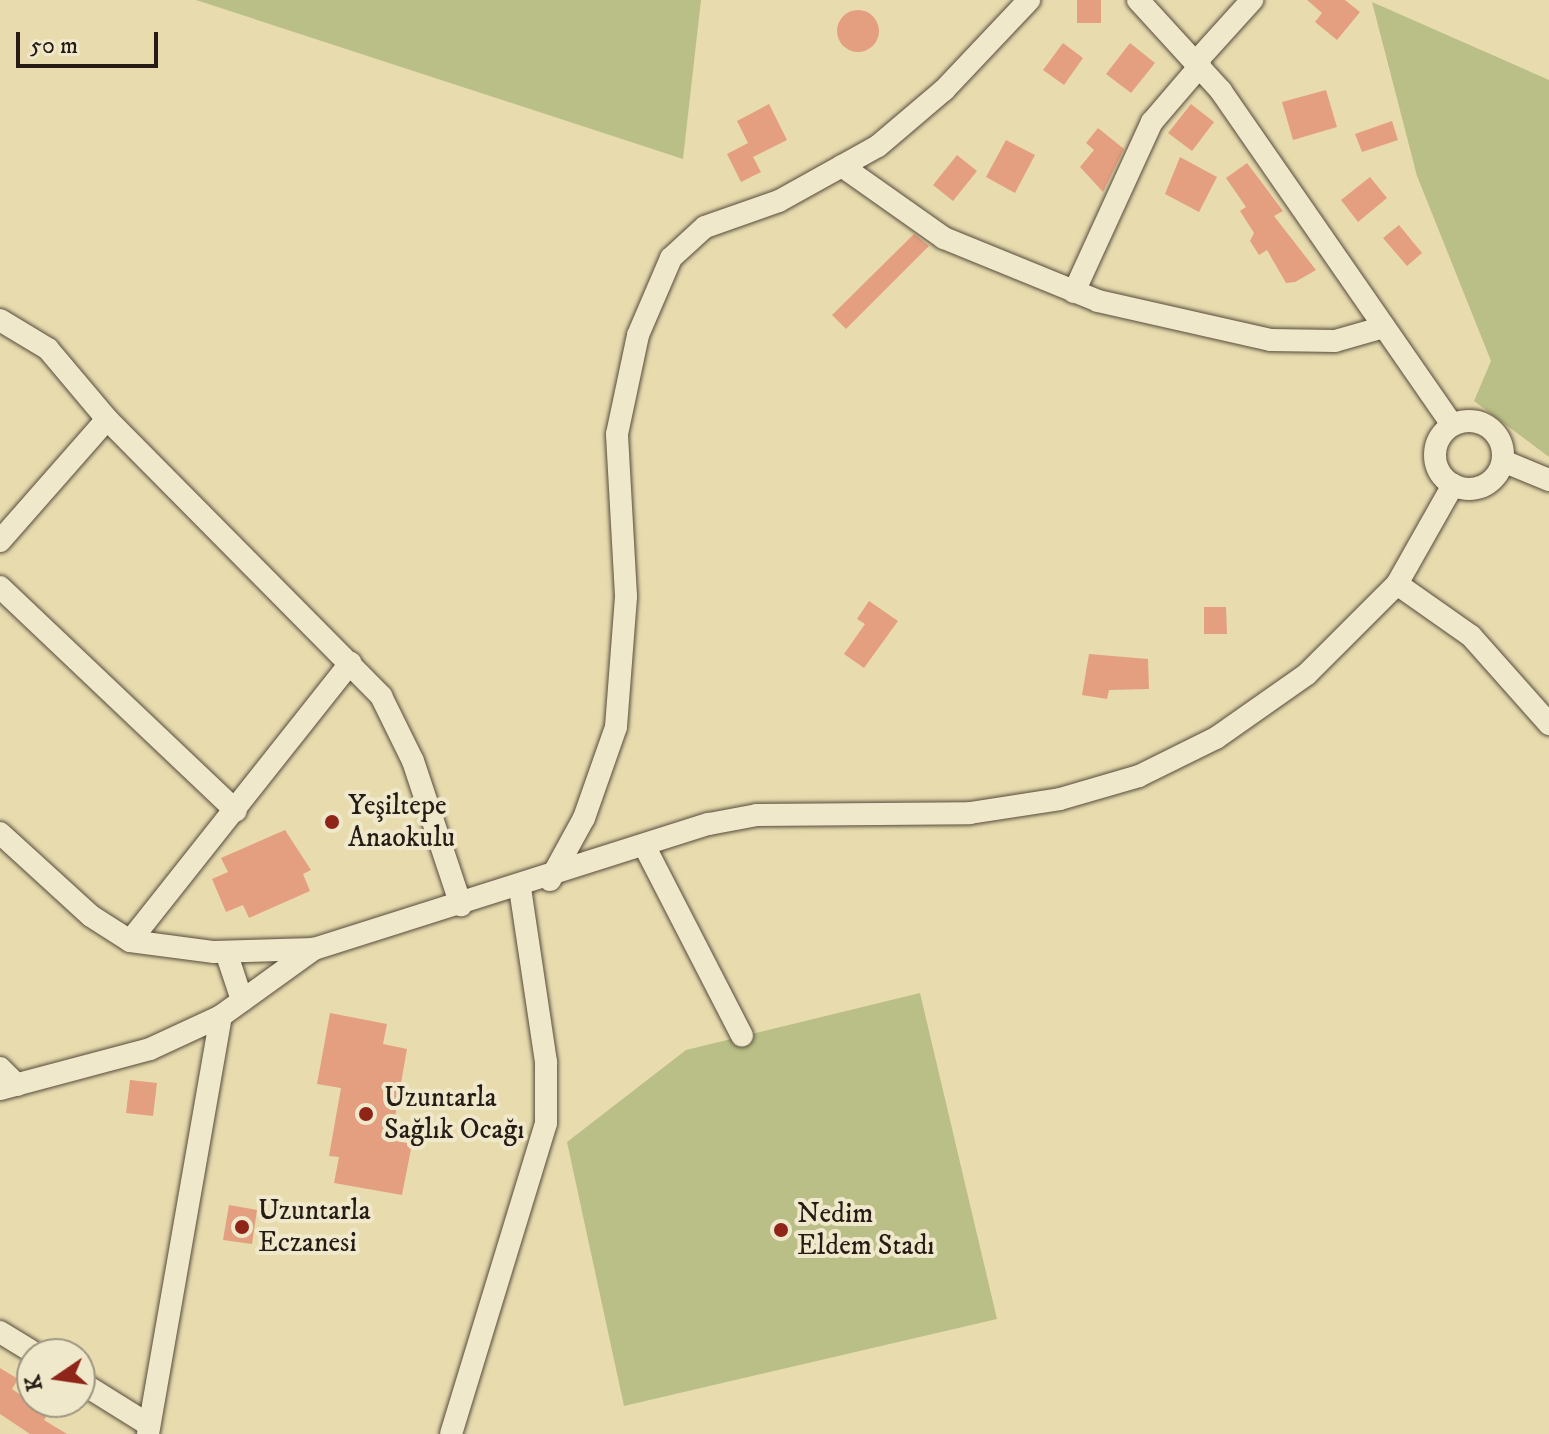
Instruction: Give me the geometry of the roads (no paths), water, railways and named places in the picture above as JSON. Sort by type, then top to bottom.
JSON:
[{"type":"street","points":[[550,880],[584,818],[616,727],[626,596],[617,434],[657,288],[671,258],[705,227],[842,166],[911,120],[1029,0]]},
{"type":"street","points":[[1138,0],[1198,64],[1452,424]]},
{"type":"street","points":[[1074,292],[1152,122],[1252,0]]},
{"type":"street","points":[[842,166],[944,238],[1074,292],[1271,340],[1335,341],[1384,327]]},
{"type":"street","points":[[0,320],[48,349],[107,419],[381,696],[403,736],[461,905]]},
{"type":"street","points":[[0,541],[107,419]]},
{"type":"street","points":[[1452,424],[1473,421],[1493,430],[1503,461],[1549,480]]},
{"type":"street","points":[[1452,424],[1435,456],[1453,485]]},
{"type":"street","points":[[1453,485],[1484,486],[1503,461]]},
{"type":"street","points":[[0,833],[91,916],[130,941],[226,952],[314,949],[550,880],[738,818],[970,813],[1060,799],[1139,776],[1276,699],[1397,584],[1453,485]]},
{"type":"street","points":[[1397,584],[1471,636],[1549,724]]},
{"type":"street","points":[[0,587],[236,811]]},
{"type":"street","points":[[130,941],[236,811],[350,663]]},
{"type":"street","points":[[645,847],[742,1036]]},
{"type":"street","points":[[451,1434],[546,1123],[546,1062],[520,889]]},
{"type":"street","points":[[0,1068],[9,1087],[150,1049],[221,1016],[314,949]]},
{"type":"street","points":[[226,952],[242,1000]]},
{"type":"street","points":[[96,1393],[148,1429],[221,1016]]},
{"type":"place","name":"Yeşiltepe Anaokulu","points":[[332,822]]},
{"type":"place","name":"Uzuntarla Sağlık Ocağı","points":[[366,1114]]},
{"type":"place","name":"Uzuntarla Eczanesi","points":[[242,1227]]},
{"type":"place","name":"Nedim Eldem Stadı","points":[[781,1230]]}]
